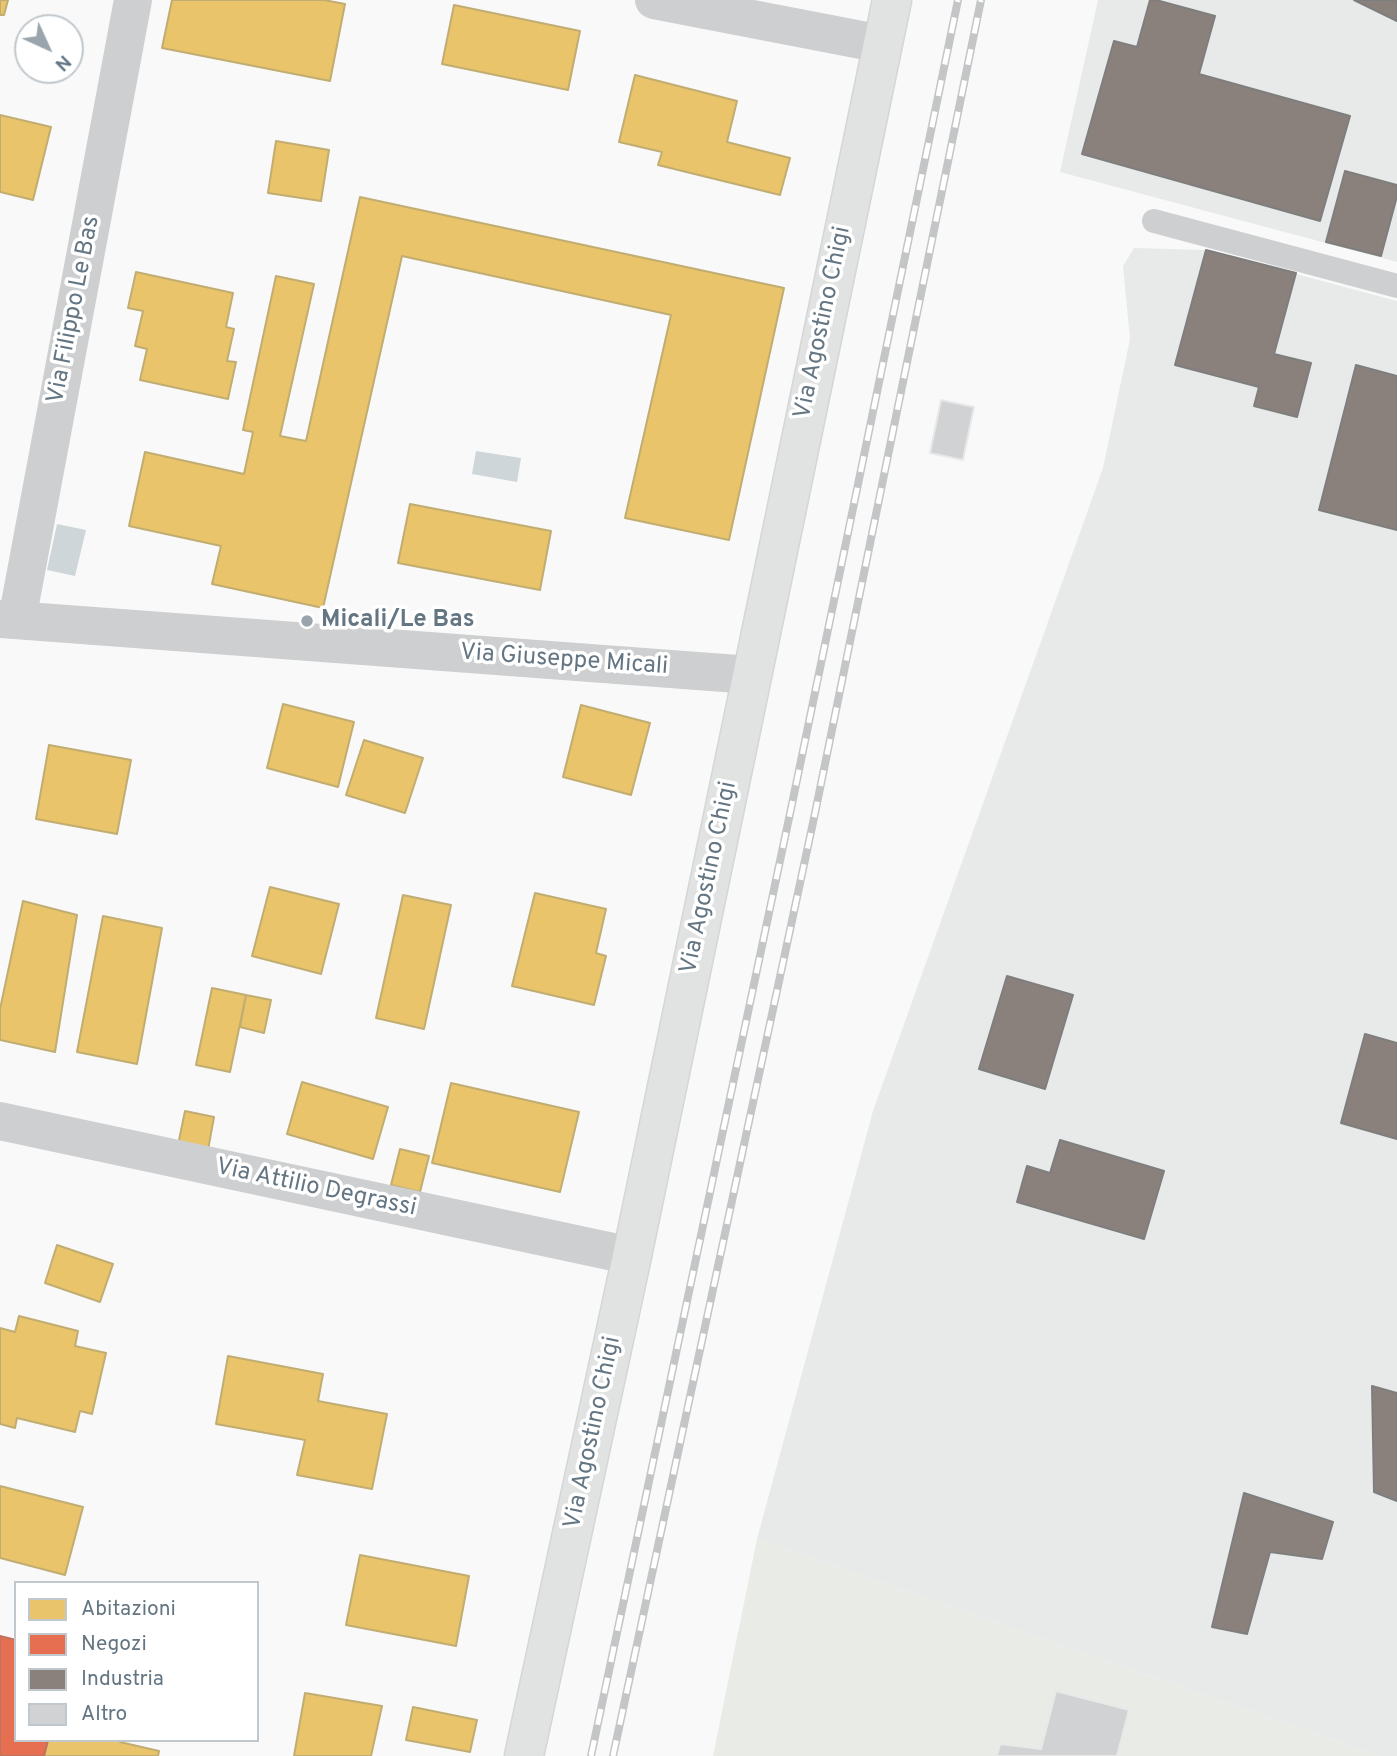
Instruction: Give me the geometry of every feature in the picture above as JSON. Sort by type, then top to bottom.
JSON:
[{"type":"street","name":"Via Filippo Le Bas","points":[[8,620],[133,0]]},
{"type":"street","points":[[654,0],[882,44]]},
{"type":"street","name":"Via Agostino Chigi","points":[[524,1756],[632,1256],[892,0]]},
{"type":"street","name":"Via Giuseppe Micali","points":[[8,620],[751,675]]},
{"type":"street","name":"Via Attilio Degrassi","points":[[0,1121],[632,1256]]},
{"type":"lane","points":[[1154,220],[1397,286]]},
{"type":"shaded area","points":[[1098,0],[1397,0],[1397,262],[1060,172]]},
{"type":"shaded area","points":[[1134,248],[1206,250],[1397,301],[1397,1756],[1379,1756],[757,1539],[873,1111],[1103,468],[1130,339],[1123,266]]},
{"type":"shaded area","points":[[476,451],[521,458],[517,482],[472,474]]},
{"type":"shaded area","points":[[57,524],[86,530],[75,576],[47,570]]},
{"type":"shaded area","points":[[757,1539],[1379,1756],[713,1756]]},
{"type":"building: Abitazioni","points":[[0,0],[8,0],[4,15],[0,15]]},
{"type":"building: Abitazioni","points":[[172,0],[324,0],[345,4],[330,81],[162,48]]},
{"type":"building: Abitazioni","points":[[454,5],[580,31],[568,90],[442,64]]},
{"type":"building: Abitazioni","points":[[635,75],[737,101],[727,142],[790,158],[780,195],[658,165],[662,152],[619,142]]},
{"type":"building: Abitazioni","points":[[0,115],[51,127],[33,200],[0,192]]},
{"type":"building: Abitazioni","points":[[276,141],[329,150],[321,201],[268,193]]},
{"type":"building: Abitazioni","points":[[360,197],[784,288],[729,540],[625,518],[671,315],[402,256],[323,608],[212,584],[221,546],[129,526],[145,452],[244,474],[253,432],[243,430],[276,276],[314,284],[280,436],[306,441]]},
{"type":"building: Abitazioni","points":[[136,272],[233,293],[226,327],[234,329],[227,361],[236,362],[228,399],[140,380],[147,349],[135,346],[143,311],[128,308]]},
{"type":"building: Abitazioni","points":[[410,504],[551,531],[540,590],[398,563]]},
{"type":"building: Abitazioni","points":[[283,704],[354,722],[338,787],[267,768]]},
{"type":"building: Abitazioni","points":[[581,705],[650,723],[631,795],[563,777]]},
{"type":"building: Abitazioni","points":[[364,740],[423,758],[405,813],[346,795]]},
{"type":"building: Abitazioni","points":[[49,745],[131,760],[117,834],[36,819]]},
{"type":"building: Abitazioni","points":[[270,887],[339,904],[321,974],[252,956]]},
{"type":"building: Abitazioni","points":[[535,893],[606,909],[596,953],[606,956],[594,1005],[512,986]]},
{"type":"building: Abitazioni","points":[[403,895],[451,905],[424,1029],[376,1018]]},
{"type":"building: Abitazioni","points":[[23,901],[77,915],[55,1052],[0,1040],[0,1009]]},
{"type":"building: Abitazioni","points":[[103,916],[162,928],[137,1064],[77,1052]]},
{"type":"building: Abitazioni","points":[[212,988],[246,995],[230,1072],[196,1065]]},
{"type":"building: Abitazioni","points":[[246,995],[271,1000],[264,1033],[240,1027]]},
{"type":"building: Abitazioni","points":[[302,1082],[388,1107],[373,1159],[287,1134]]},
{"type":"building: Abitazioni","points":[[451,1083],[579,1112],[560,1192],[432,1163]]},
{"type":"building: Abitazioni","points":[[185,1111],[214,1117],[208,1150],[178,1145]]},
{"type":"building: Abitazioni","points":[[400,1149],[429,1156],[420,1192],[391,1185]]},
{"type":"building: Abitazioni","points":[[57,1245],[113,1264],[100,1302],[45,1283]]},
{"type":"building: Abitazioni","points":[[19,1316],[78,1331],[75,1346],[106,1353],[92,1414],[80,1411],[75,1432],[17,1418],[15,1428],[0,1424],[0,1328],[15,1332]]},
{"type":"building: Abitazioni","points":[[228,1356],[323,1374],[318,1401],[387,1414],[372,1489],[297,1475],[305,1440],[216,1424]]},
{"type":"building: Abitazioni","points":[[0,1486],[83,1507],[65,1575],[0,1558]]},
{"type":"building: Abitazioni","points":[[360,1555],[469,1576],[456,1646],[346,1625]]},
{"type":"building: Abitazioni","points":[[305,1693],[382,1706],[371,1756],[294,1756]]},
{"type":"building: Abitazioni","points":[[413,1707],[477,1720],[470,1752],[406,1740]]},
{"type":"building: Abitazioni","points":[[48,1742],[120,1742],[159,1751],[158,1756],[44,1756]]},
{"type":"building: Negozi","points":[[0,1636],[14,1640],[14,1742],[48,1742],[44,1756],[0,1756]]},
{"type":"building: Industria","points":[[1150,0],[1215,16],[1199,74],[1350,116],[1320,221],[1082,154],[1114,41],[1137,47]]},
{"type":"building: Industria","points":[[1354,0],[1397,0],[1397,21]]},
{"type":"building: Industria","points":[[1345,171],[1397,185],[1397,196],[1381,256],[1326,242]]},
{"type":"building: Industria","points":[[1206,250],[1296,273],[1274,354],[1311,363],[1297,417],[1254,406],[1259,387],[1175,365]]},
{"type":"building: Industria","points":[[1356,365],[1397,376],[1397,530],[1319,510]]},
{"type":"building: Industria","points":[[1007,976],[1073,995],[1045,1089],[979,1069]]},
{"type":"building: Industria","points":[[1365,1034],[1397,1043],[1397,1139],[1341,1123]]},
{"type":"building: Industria","points":[[1060,1140],[1164,1171],[1144,1239],[1017,1202],[1027,1166],[1050,1173]]},
{"type":"building: Industria","points":[[1372,1386],[1397,1393],[1397,1501],[1374,1492]]},
{"type":"building: Industria","points":[[1244,1493],[1333,1522],[1322,1559],[1270,1552],[1247,1634],[1212,1627]]},
{"type":"building: Altro","points":[[941,400],[974,407],[963,460],[930,453]]},
{"type":"building: Altro","points":[[1056,1691],[1129,1710],[1117,1756],[997,1756],[1000,1744],[1041,1749]]},
{"type":"railway","points":[[591,1756],[958,0]]},
{"type":"railway","points":[[613,1756],[814,818],[981,0]]},
{"type":"place","name":"Micali/Le Bas","points":[[307,621]]}]
